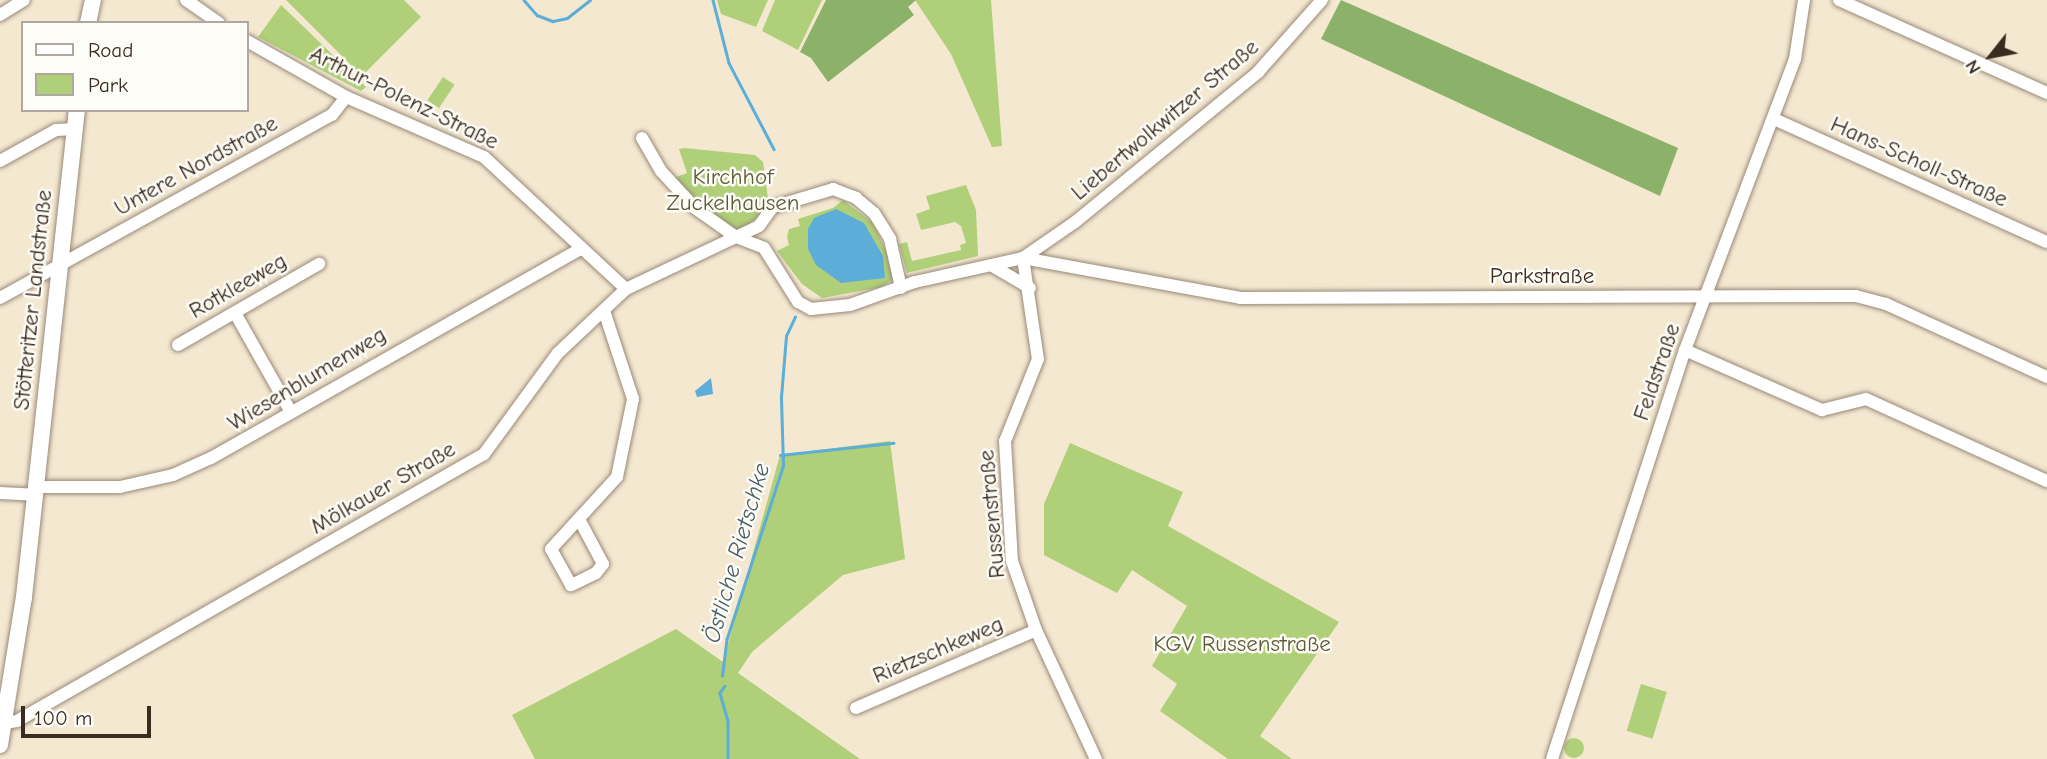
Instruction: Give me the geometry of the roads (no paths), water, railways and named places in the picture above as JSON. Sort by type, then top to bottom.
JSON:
[{"type":"main road","points":[[88,21],[93,0]]},
{"type":"main road","name":"Stötteritzer Landstraße","points":[[0,745],[35,491],[77,112]]},
{"type":"street","points":[[0,15],[24,0]]},
{"type":"street","points":[[186,0],[216,21]]},
{"type":"street","name":"Liebertwolkwitzer Straße","points":[[1023,258],[1075,222],[1258,72],[1322,0]]},
{"type":"street","name":"Feldstraße","points":[[1552,759],[1685,350],[1795,59],[1804,0]]},
{"type":"street","points":[[1839,0],[2047,93]]},
{"type":"street","name":"Arthur-Polenz-Straße","points":[[248,42],[346,97],[484,157],[626,289]]},
{"type":"street","name":"Untere Nordstraße","points":[[0,298],[332,115],[346,97]]},
{"type":"street","name":"Hans-Scholl-Straße","points":[[1774,119],[2047,242]]},
{"type":"street","points":[[0,161],[57,130],[75,129]]},
{"type":"street","points":[[642,138],[676,188],[736,237],[764,248],[798,302],[808,308],[850,305],[901,288],[1023,258]]},
{"type":"street","name":"Mölkauer Straße","points":[[5,723],[17,721],[484,454],[558,353],[626,289],[759,226],[773,207],[832,189],[856,198],[874,213],[890,239],[901,288]]},
{"type":"street","name":"Wiesenblumenweg","points":[[0,493],[120,487],[173,475],[239,444],[582,248]]},
{"type":"street","name":"Russenstraße","points":[[1023,258],[1030,288],[1038,359],[1030,386],[1008,428],[1006,450],[1012,561],[1037,630],[1096,759]]},
{"type":"street","name":"Parkstraße","points":[[1023,258],[1240,298],[1867,297],[2047,377]]},
{"type":"street","name":"Rotkleeweg","points":[[178,345],[319,264]]},
{"type":"street","points":[[990,265],[1030,288]]},
{"type":"street","points":[[579,519],[603,564],[596,573],[571,585],[551,550],[579,519],[617,477],[633,399],[604,311]]},
{"type":"street","points":[[235,313],[291,412]]},
{"type":"street","points":[[1685,350],[1822,410],[1866,399],[2047,481]]},
{"type":"street","name":"Rietzschkeweg","points":[[856,708],[1037,630]]},
{"type":"water","points":[[836,209],[864,223],[883,256],[885,278],[841,283],[816,265],[808,249],[808,229],[814,218]]},
{"type":"water","points":[[711,378],[713,394],[697,397],[695,391]]},
{"type":"waterway","points":[[524,0],[537,15],[553,21],[567,18],[590,0]]},
{"type":"waterway","name":"Östliche Rietschke","points":[[713,0],[729,63],[774,149]]},
{"type":"waterway","name":"Östliche Rietschke","points":[[722,676],[727,638],[783,466],[781,397],[786,336],[795,317]]},
{"type":"waterway","points":[[780,455],[893,443]]},
{"type":"waterway","name":"Östliche Rietschke","points":[[725,686],[720,693],[728,721],[728,759]]},
{"type":"park label","name":"Kirchhof Zuckelhausen","points":[[733,190]]},
{"type":"park label","name":"KGV Russenstraße","points":[[1242,644]]}]
